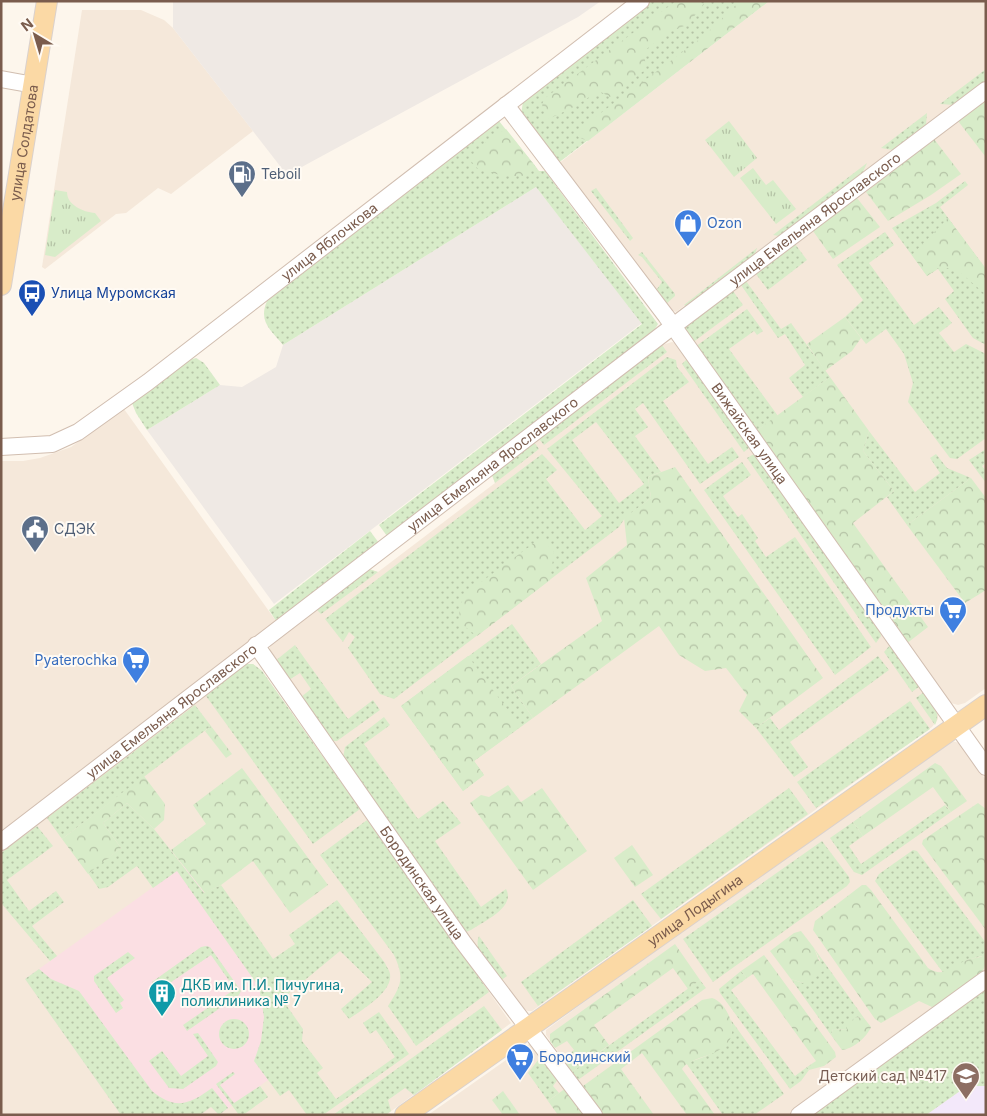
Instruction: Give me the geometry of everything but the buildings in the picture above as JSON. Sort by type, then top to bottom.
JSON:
[{"type":"main road","name":"улица Солдатова","points":[[1,285],[47,1]]},
{"type":"main road","name":"улица Лодыгина","points":[[405,1115],[986,705]]},
{"type":"street","name":"улица Яблочкова","points":[[1,447],[52,444],[78,432],[148,382],[641,1]]},
{"type":"street","points":[[1,79],[34,85]]},
{"type":"street","name":"улица Емельяна Ярославского","points":[[1,842],[673,326],[986,90]]},
{"type":"street","name":"Вижайская улица","points":[[506,105],[673,326],[986,767]]},
{"type":"street","name":"Бородинская улица","points":[[256,646],[458,934],[594,1115]]},
{"type":"street","points":[[799,1115],[986,979]]},
{"type":"shaded area","points":[[173,1],[601,1],[578,17],[287,175],[173,28]]},
{"type":"shaded area","points":[[769,1],[986,1],[986,80],[676,312],[667,308],[558,164]]},
{"type":"shaded area","points":[[82,10],[141,10],[164,20],[173,28],[253,131],[171,194],[158,188],[126,213],[116,214],[45,269],[42,267]]},
{"type":"shaded area","points":[[986,100],[986,688],[965,703],[958,705],[951,703],[945,698],[692,343],[685,328]]},
{"type":"shaded area","points":[[536,187],[642,323],[274,604],[147,430],[220,385],[242,387],[276,367],[283,345]]},
{"type":"shaded area","points":[[672,342],[676,343],[919,686],[938,715],[938,719],[932,727],[532,1011],[528,1011],[523,1009],[480,953],[270,651],[270,647],[271,643],[369,569],[378,572],[495,483],[492,475],[662,345]]},
{"type":"shaded area","points":[[124,409],[276,621],[1,833],[1,461],[23,461],[40,458],[71,447]]},
{"type":"shaded area","points":[[246,664],[253,664],[262,671],[511,1023],[386,1115],[1,1115],[1,853]]},
{"type":"shaded area","points":[[952,741],[959,743],[986,780],[986,1115],[604,1115],[546,1035],[546,1030],[672,938]]},
{"type":"shaded area","points":[[184,865],[303,1029],[300,1057],[219,1115],[211,1107],[200,1115],[121,1115],[25,979]]},
{"type":"shaded area","points":[[529,1044],[533,1045],[586,1115],[428,1115]]},
{"type":"shaded area","name":"Детский сад №417","points":[[986,1072],[986,1115],[926,1115],[967,1086]]},
{"type":"green space","points":[[652,1],[769,1],[557,164],[521,115],[523,101]]},
{"type":"green space","points":[[676,1],[698,1],[704,4],[687,25],[670,31],[644,51],[646,69],[610,97],[599,91],[570,109],[546,120],[542,104],[545,98]]},
{"type":"green space","points":[[740,1],[769,1],[588,141],[578,137],[582,127],[704,36]]},
{"type":"green space","points":[[986,69],[986,80],[954,105],[940,104]]},
{"type":"green space","points":[[986,100],[986,156],[985,156],[958,121]]},
{"type":"green space","points":[[927,113],[926,125],[893,150],[881,148]]},
{"type":"green space","points":[[499,121],[539,171],[545,171],[658,324],[653,332],[387,536],[379,525],[642,324],[536,187],[283,345],[270,330],[264,315],[267,301]]},
{"type":"green space","points":[[729,121],[757,158],[734,177],[705,140]]},
{"type":"green space","points":[[506,129],[536,167],[522,176],[504,176],[478,169],[470,160],[486,142]]},
{"type":"green space","points":[[934,139],[961,174],[888,221],[866,192]]},
{"type":"green space","points":[[867,163],[863,172],[779,236],[773,235]]},
{"type":"green space","points":[[753,168],[766,185],[773,180],[796,209],[776,224],[740,178]]},
{"type":"green space","points":[[965,181],[968,185],[940,207],[986,269],[986,345],[973,338],[945,299],[954,291],[938,269],[927,276],[892,228],[936,203]]},
{"type":"green space","points":[[596,188],[633,238],[630,241],[591,191]]},
{"type":"green space","points":[[55,190],[67,192],[70,201],[76,207],[95,213],[101,221],[55,257],[45,255]]},
{"type":"green space","points":[[857,198],[880,227],[833,259],[813,231]]},
{"type":"green space","points":[[948,218],[986,269],[984,293],[955,268],[938,268],[927,276],[912,255]]},
{"type":"green space","points":[[885,232],[894,245],[869,263],[914,325],[939,307],[952,323],[939,333],[954,352],[966,344],[986,354],[986,438],[957,459],[950,458],[908,402],[913,383],[904,354],[886,329],[866,344],[845,317],[863,300],[837,265]]},
{"type":"green space","points":[[795,244],[807,260],[768,290],[756,274]]},
{"type":"green space","points":[[757,248],[755,254],[686,306],[684,305]]},
{"type":"green space","points":[[642,252],[675,294],[665,305],[655,292],[662,282],[642,257],[638,255]]},
{"type":"green space","points":[[746,281],[781,329],[791,323],[830,377],[803,397],[789,378],[805,365],[785,334],[778,338],[741,285]]},
{"type":"green space","points":[[733,291],[743,305],[692,343],[685,328]]},
{"type":"green space","points":[[747,309],[763,331],[757,335],[754,331],[729,349],[778,416],[756,431],[695,347]]},
{"type":"green space","points":[[845,317],[861,338],[852,351],[825,371],[807,344]]},
{"type":"green space","points":[[662,345],[667,352],[544,445],[539,439]]},
{"type":"green space","points":[[667,357],[676,360],[677,367],[689,382],[663,401],[708,464],[732,447],[739,457],[700,484],[643,403],[635,409],[648,427],[635,436],[661,472],[648,477],[651,498],[625,518],[619,527],[394,699],[380,694],[348,648],[355,637],[349,632],[343,642],[325,619],[542,454],[557,470],[546,479],[585,530],[602,516],[547,449]],"holes":[[[596,422],[644,484],[619,503],[572,440]]]},
{"type":"green space","points":[[196,358],[204,363],[220,385],[147,430],[132,403],[186,361]]},
{"type":"green space","points":[[687,359],[750,447],[744,452],[682,364]]},
{"type":"green space","points":[[830,377],[869,431],[863,451],[894,491],[853,523],[928,627],[906,644],[756,431]]},
{"type":"green space","points":[[869,431],[915,492],[940,473],[930,458],[936,454],[947,468],[971,478],[907,525],[887,497],[894,491],[863,451]]},
{"type":"green space","points":[[534,442],[539,449],[495,483],[492,475]]},
{"type":"green space","points":[[986,449],[986,463],[982,466],[986,471],[986,483],[969,460]]},
{"type":"green space","points":[[754,454],[880,632],[881,636],[876,643],[747,458]]},
{"type":"green space","points":[[742,462],[751,475],[723,496],[738,517],[742,514],[758,538],[755,541],[766,557],[795,537],[871,647],[835,675],[704,490]]},
{"type":"green space","points":[[675,467],[823,678],[756,728],[739,711],[747,695],[726,668],[705,671],[679,655],[659,626],[533,718],[511,686],[602,621],[586,578],[627,545],[624,518],[651,498],[648,477]]},
{"type":"green space","points":[[971,478],[986,498],[986,590],[965,603],[907,525]]},
{"type":"green space","points":[[370,531],[379,543],[276,621],[269,610]]},
{"type":"green space","points":[[541,538],[554,552],[550,580],[477,636],[460,623],[459,606],[469,591]]},
{"type":"green space","points":[[369,569],[378,572],[321,614],[316,609]]},
{"type":"green space","points":[[512,624],[541,664],[511,686],[533,718],[474,761],[484,775],[463,791],[401,706]]},
{"type":"green space","points":[[295,645],[348,719],[373,700],[380,710],[337,741],[333,741],[301,697],[311,689],[300,673],[289,680],[275,661]]},
{"type":"green space","points":[[890,645],[920,686],[912,692],[884,652]]},
{"type":"green space","points":[[468,656],[520,727],[474,761],[484,775],[463,791],[401,706]]},
{"type":"green space","points":[[878,656],[889,670],[790,742],[808,767],[794,777],[756,728],[770,718],[779,730]]},
{"type":"green space","points":[[246,664],[253,664],[262,671],[360,809],[313,844],[206,696]]},
{"type":"green space","points":[[924,692],[936,712],[937,721],[935,725],[916,698]]},
{"type":"green space","points":[[910,701],[930,729],[816,808],[797,782]]},
{"type":"green space","points":[[195,705],[211,726],[62,839],[47,818]]},
{"type":"green space","points":[[384,717],[390,725],[364,744],[418,819],[443,801],[461,823],[435,841],[481,907],[506,889],[508,896],[503,908],[466,932],[461,929],[343,758],[345,747]]},
{"type":"green space","points":[[211,726],[232,754],[226,758],[205,731]]},
{"type":"green space","points":[[935,763],[941,766],[967,801],[951,812],[933,787],[863,836],[853,822]]},
{"type":"green space","points":[[242,768],[328,885],[290,913],[253,861],[221,885],[205,893],[171,850],[206,824],[193,805]]},
{"type":"green space","points":[[144,776],[165,804],[164,820],[154,829],[127,803],[103,823],[121,848],[88,874],[62,839]]},
{"type":"green space","points":[[508,785],[521,802],[542,788],[587,851],[533,890],[470,803],[481,795],[489,797]]},
{"type":"green space","points":[[789,788],[808,814],[661,919],[641,894]]},
{"type":"green space","points":[[127,803],[154,829],[204,893],[221,885],[273,959],[295,944],[289,935],[337,900],[385,963],[390,974],[390,981],[387,987],[368,1006],[349,1019],[341,1009],[372,982],[340,951],[282,999],[303,1029],[302,1041],[323,1068],[317,1073],[336,1099],[395,1057],[376,1030],[370,1034],[363,1023],[379,1012],[409,1054],[323,1115],[307,1115],[289,1090],[280,1096],[254,1061],[261,1041],[264,1017],[259,987],[177,871],[153,888],[137,866],[108,887],[99,889],[88,873],[121,848],[103,823]]},
{"type":"green space","points":[[978,803],[986,809],[986,930],[922,844],[923,840]]},
{"type":"green space","points":[[945,805],[951,812],[862,875],[854,872],[830,838],[853,822],[863,836],[849,846],[861,864]]},
{"type":"green space","points":[[367,820],[489,992],[416,1046],[388,1006],[400,982],[400,970],[394,955],[320,855]]},
{"type":"green space","points":[[37,826],[53,846],[7,880],[29,911],[56,891],[64,902],[32,926],[57,956],[50,961],[1,903],[1,853]]},
{"type":"green space","points":[[822,841],[849,877],[850,882],[847,886],[713,982],[683,939]]},
{"type":"green space","points":[[632,845],[653,875],[635,887],[614,858]]},
{"type":"green space","points":[[913,850],[917,851],[986,943],[986,960],[982,956],[967,960],[944,974],[875,881],[879,874]]},
{"type":"green space","points":[[862,885],[866,885],[871,890],[928,968],[944,972],[967,960],[983,956],[986,960],[980,976],[965,989],[932,1007],[919,1001],[881,1023],[875,1019],[813,930],[815,921]]},
{"type":"green space","points":[[633,900],[652,926],[538,1006],[521,982]]},
{"type":"green space","points":[[801,931],[814,948],[823,971],[816,977],[803,983],[791,979],[770,951],[794,933]]},
{"type":"green space","points":[[479,936],[507,976],[500,981],[480,954],[478,948]]},
{"type":"green space","points":[[675,944],[700,980],[688,989],[673,968],[594,1025],[609,1045],[572,1072],[563,1059],[574,1050],[567,1041],[555,1048],[550,1041],[550,1034]]},
{"type":"green space","points":[[201,947],[210,947],[241,991],[239,995],[187,1031],[183,1025],[235,989],[211,955],[158,991],[152,982]]},
{"type":"green space","points":[[814,948],[864,1018],[856,1017],[848,1030],[833,1029],[831,1035],[791,979],[803,983],[820,960]]},
{"type":"green space","points":[[128,952],[135,958],[107,978],[124,1000],[120,1003],[123,1008],[116,1013],[94,981],[94,976]]},
{"type":"green space","points":[[764,955],[835,1052],[836,1057],[824,1066],[809,1070],[807,1067],[816,1061],[753,974],[747,978],[741,971]]},
{"type":"green space","points":[[39,969],[51,979],[79,991],[152,1091],[160,1097],[175,1103],[182,1103],[196,1098],[212,1088],[228,1108],[219,1115],[211,1107],[200,1115],[121,1115],[25,979]]},
{"type":"green space","points":[[741,971],[747,978],[731,990],[795,1076],[807,1067],[809,1070],[801,1081],[790,1089],[720,993],[719,989]]},
{"type":"green space","points":[[700,980],[706,988],[578,1080],[572,1072]]},
{"type":"green space","points":[[986,988],[986,1086],[967,1086],[926,1115],[809,1115]]},
{"type":"green space","points":[[712,998],[722,1005],[729,1016],[732,1029],[729,1041],[718,1051],[692,1061],[682,1069],[715,1115],[687,1115],[642,1053],[621,1069],[654,1115],[604,1115],[583,1086],[702,1000]]},
{"type":"green space","points":[[484,1006],[502,1030],[414,1095],[405,1088],[388,1100],[391,1111],[386,1115],[333,1115]]},
{"type":"green space","points":[[856,1017],[864,1018],[871,1027],[859,1042],[842,1050],[831,1035],[833,1029],[847,1030],[846,1025]]},
{"type":"green space","points":[[234,1019],[245,1023],[249,1034],[245,1045],[234,1049],[223,1045],[219,1034],[223,1023]]},
{"type":"green space","points":[[731,1020],[784,1094],[754,1115],[723,1115],[686,1063],[711,1054],[725,1044],[731,1030]]},
{"type":"green space","points":[[198,1033],[218,1062],[216,1066],[183,1089],[169,1088],[149,1061],[162,1051],[181,1076],[208,1056],[193,1034]]},
{"type":"green space","points":[[542,1055],[559,1078],[553,1086],[559,1093],[548,1101],[528,1073]]},
{"type":"green space","points":[[233,1072],[235,1074],[220,1085],[234,1103],[260,1086],[268,1097],[243,1115],[239,1115],[216,1084]]},
{"type":"green space","points":[[566,1088],[586,1115],[558,1115],[548,1101]]},
{"type":"green space","points":[[503,1091],[520,1115],[503,1115],[492,1100]]},
{"type":"place","name":"Teboil","points":[[242,198]]},
{"type":"place","name":"Ozon","points":[[688,247]]},
{"type":"place","name":"Улица Муромская","points":[[32,317]]},
{"type":"place","name":"СДЭК","points":[[35,553]]},
{"type":"place","name":"Продукты","points":[[953,634]]},
{"type":"place","name":"Pyaterochka","points":[[136,684]]},
{"type":"place","name":"ДКБ им. П.И. Пичугина, поликлиника № 7","points":[[162,1017]]},
{"type":"place","name":"Бородинский","points":[[520,1081]]},
{"type":"place","name":"Детский сад №417","points":[[966,1100]]}]
